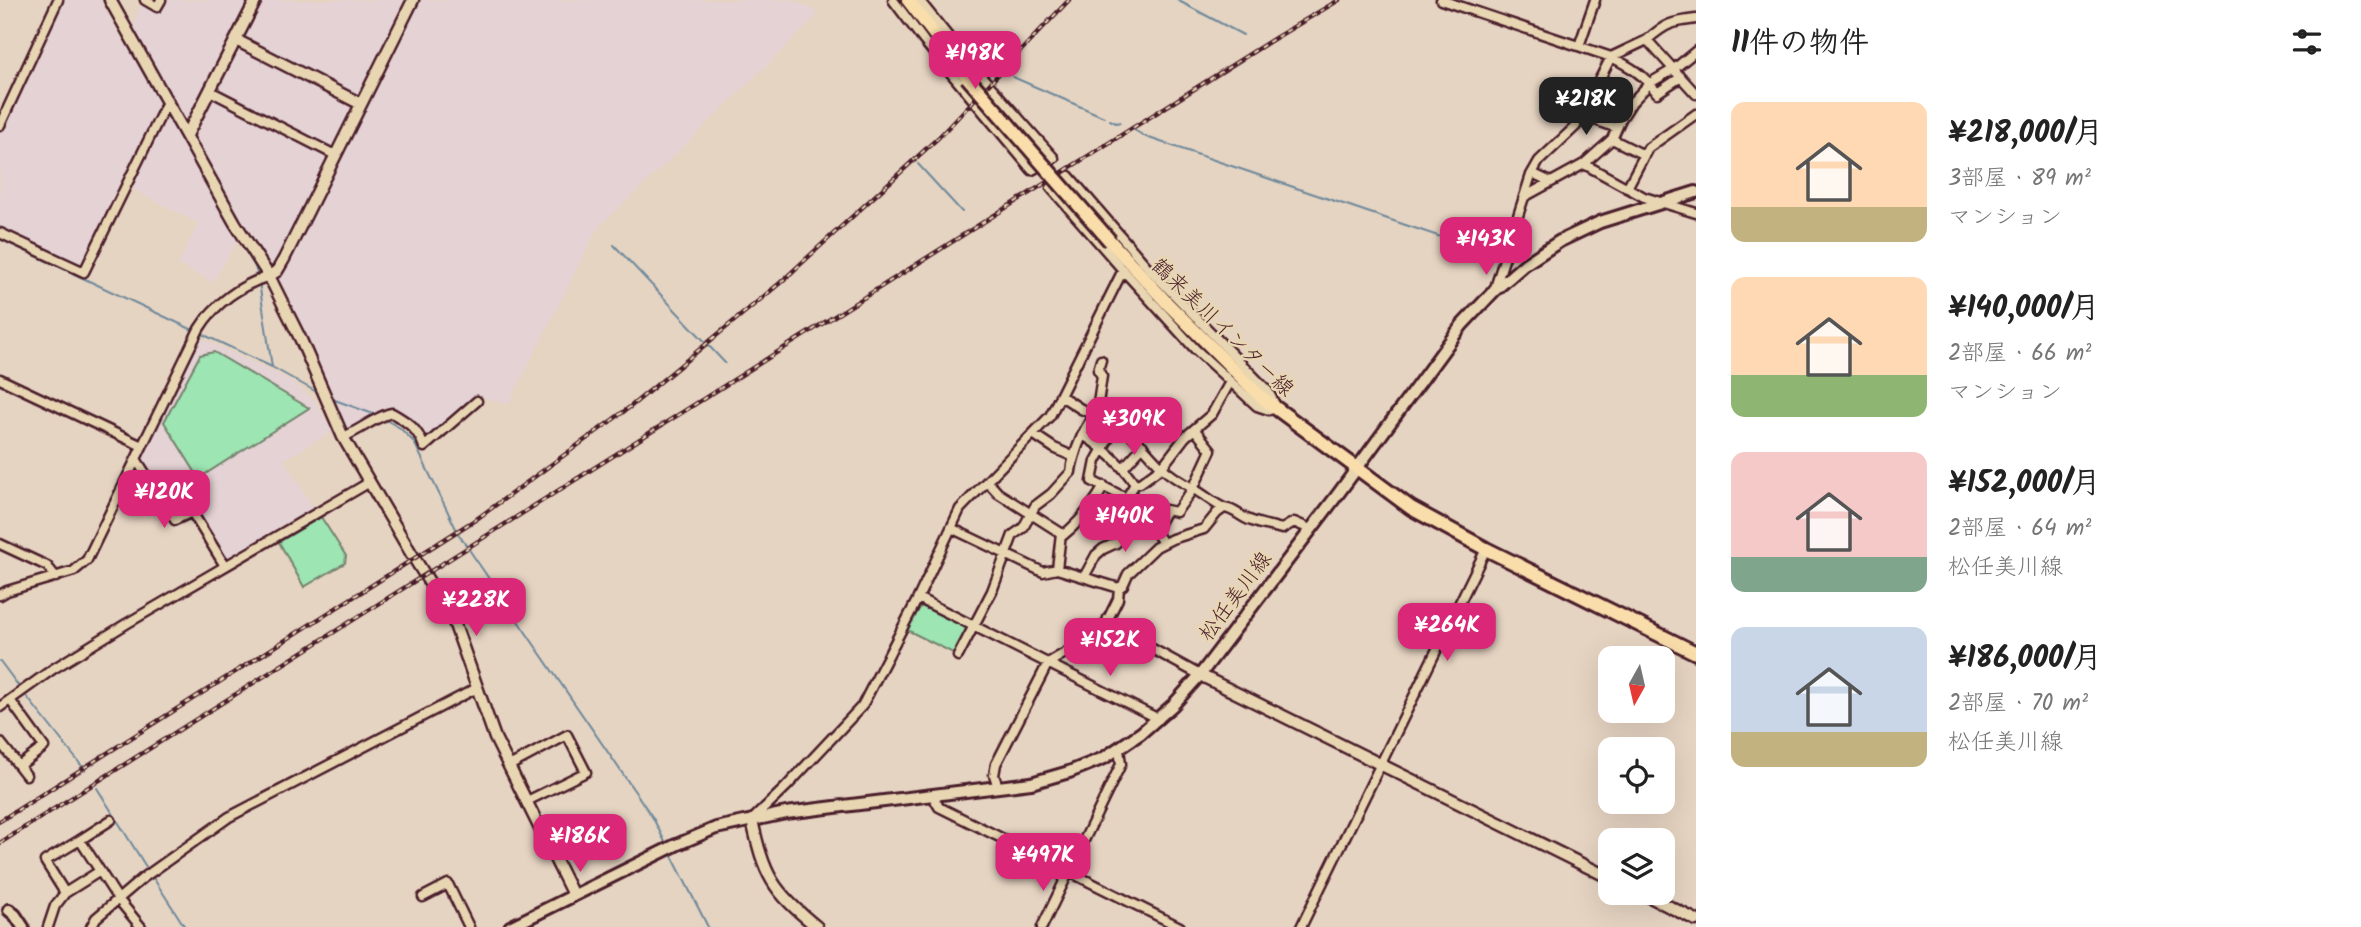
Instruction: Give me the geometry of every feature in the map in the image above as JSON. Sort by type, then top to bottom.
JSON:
[{"type":"main road","name":"鶴来美川インター線","points":[[908,0],[967,77],[1110,240],[1168,304],[1261,397],[1411,508],[1486,549],[1696,653]]},
{"type":"main road","name":"松任美川線","points":[[510,927],[716,828],[786,813],[1031,783],[1069,772],[1119,749],[1158,719],[1200,675],[1462,325],[1494,291],[1525,264],[1560,241],[1600,222],[1696,192]]},
{"type":"main road","points":[[4,911],[15,915],[23,927]]},
{"type":"street","points":[[0,125],[58,0]]},
{"type":"street","points":[[110,0],[164,106],[187,135],[235,223],[323,389],[344,437],[454,622],[495,738],[573,895]]},
{"type":"street","points":[[145,0],[157,7],[160,0]]},
{"type":"street","points":[[187,135],[256,0]]},
{"type":"street","points":[[2,591],[74,571],[87,560],[197,332],[205,319],[229,296],[277,271],[413,0]]},
{"type":"street","points":[[893,0],[1032,170],[1054,158],[967,60],[919,0]]},
{"type":"street","points":[[1441,0],[1611,57],[1632,67],[1657,93],[1681,77]]},
{"type":"street","points":[[1579,46],[1595,0]]},
{"type":"street","points":[[1494,291],[1532,173],[1539,161],[1576,126],[1611,57],[1647,40],[1663,25],[1696,19]]},
{"type":"street","points":[[236,40],[361,104]]},
{"type":"street","points":[[1647,40],[1696,94]]},
{"type":"street","points":[[1524,197],[1584,164],[1612,139],[1632,102],[1650,83],[1674,69],[1696,51]]},
{"type":"street","points":[[210,92],[335,155]]},
{"type":"street","points":[[0,233],[85,272],[164,106]]},
{"type":"street","points":[[1627,188],[1648,148],[1696,114]]},
{"type":"street","points":[[1581,115],[1617,128]]},
{"type":"street","points":[[1612,139],[1644,155]]},
{"type":"street","points":[[1584,164],[1627,188],[1696,213]]},
{"type":"street","points":[[1532,173],[1551,182]]},
{"type":"street","points":[[1069,176],[1149,269],[1268,391],[1277,408],[1269,410],[1257,406],[1230,382],[1195,349],[1123,270],[1051,188],[1069,176]]},
{"type":"street","points":[[817,927],[796,910],[770,880],[763,867],[752,820],[862,706],[960,509],[1049,416],[1123,270]]},
{"type":"street","points":[[1098,414],[1102,376],[1098,370],[1101,360]]},
{"type":"street","points":[[0,379],[142,446]]},
{"type":"street","points":[[1127,497],[1135,484],[1162,467],[1185,437],[1212,414],[1230,382]]},
{"type":"street","points":[[1061,396],[1081,409],[1105,414],[1183,484],[1224,508],[1234,510],[1248,520],[1282,529],[1294,522],[1310,529]]},
{"type":"street","points":[[344,437],[384,414],[392,413],[411,425],[420,435],[424,447],[477,401]]},
{"type":"street","points":[[958,656],[992,591],[1013,535],[1023,528],[1035,506],[1051,494],[1071,472],[1083,435],[1091,418],[1098,414]]},
{"type":"street","points":[[1117,423],[1096,461],[1092,481],[1142,506],[1163,543]]},
{"type":"street","points":[[1154,530],[1163,513],[1166,510],[1176,512],[1193,489],[1211,450],[1195,430]]},
{"type":"street","points":[[1033,435],[1054,449],[1074,457]]},
{"type":"street","points":[[1083,435],[1104,448],[1124,467],[1135,484]]},
{"type":"street","points":[[1124,467],[1143,446]]},
{"type":"street","points":[[136,459],[175,520],[192,512],[225,566]]},
{"type":"street","points":[[988,481],[999,493],[1061,533],[1057,569]]},
{"type":"street","points":[[0,707],[64,663],[370,482]]},
{"type":"street","points":[[1061,537],[1084,516],[1104,485]]},
{"type":"street","points":[[998,787],[993,775],[996,764],[1048,663],[1094,636],[1108,618],[1118,599],[1119,588],[1128,574],[1163,543],[1204,529],[1224,508]]},
{"type":"street","points":[[1084,578],[1097,555],[1115,543],[1143,512]]},
{"type":"street","points":[[951,528],[1043,572],[1057,569],[1119,588]]},
{"type":"street","points":[[0,544],[47,566],[55,577]]},
{"type":"street","points":[[1301,927],[1486,549]]},
{"type":"street","points":[[918,598],[1158,719]]},
{"type":"street","points":[[1108,618],[1138,641],[1200,675],[1598,872]]},
{"type":"street","points":[[91,927],[96,918],[161,864],[229,817],[477,688]]},
{"type":"street","points":[[10,699],[44,747],[19,766]]},
{"type":"street","points":[[509,766],[567,735],[580,760],[586,772],[527,801]]},
{"type":"street","points":[[0,742],[26,775]]},
{"type":"street","points":[[1042,927],[1121,764],[1119,749]]},
{"type":"street","points":[[932,795],[939,807],[1180,927]]},
{"type":"street","points":[[65,892],[45,861],[111,820]]},
{"type":"street","points":[[80,840],[118,899],[141,927]]},
{"type":"street","points":[[48,927],[55,906],[65,892],[100,871]]},
{"type":"street","points":[[423,897],[448,884],[469,927]]},
{"type":"street","points":[[1666,905],[1696,920]]},
{"type":"shaded area","points":[[61,0],[100,0],[124,43],[142,1],[159,12],[166,0],[794,0],[816,11],[817,16],[598,227],[508,405],[477,395],[427,439],[404,413],[385,406],[371,419],[345,428],[281,282],[245,227],[213,282],[178,265],[198,223],[126,186],[84,269],[0,230],[0,130]]},
{"type":"shaded area","points":[[199,337],[290,380],[314,400],[333,431],[284,460],[315,510],[228,561],[195,508],[177,516],[141,458]]},
{"type":"green space","points":[[214,352],[309,408],[199,478],[164,422],[200,355]]},
{"type":"green space","points":[[321,517],[346,556],[345,563],[304,587],[279,542]]},
{"type":"green space","points":[[921,606],[966,627],[968,630],[955,654],[907,630]]},
{"type":"waterway","points":[[103,0],[162,106]]},
{"type":"waterway","points":[[1177,0],[1243,35]]},
{"type":"waterway","points":[[1013,77],[1104,117]]},
{"type":"waterway","points":[[165,111],[218,203]]},
{"type":"waterway","points":[[1110,120],[1120,122]]},
{"type":"waterway","points":[[1134,130],[1146,137],[1500,257]]},
{"type":"waterway","points":[[918,164],[962,212]]},
{"type":"waterway","points":[[235,232],[258,277]]},
{"type":"waterway","points":[[0,239],[195,331]]},
{"type":"waterway","points":[[614,245],[725,363]]},
{"type":"waterway","points":[[259,282],[272,367]]},
{"type":"waterway","points":[[200,333],[272,367],[320,394]]},
{"type":"waterway","points":[[332,399],[376,415]]},
{"type":"waterway","points":[[384,419],[400,428],[414,442],[459,535],[653,818],[667,846]]},
{"type":"waterway","points":[[0,661],[20,688]]},
{"type":"waterway","points":[[27,697],[85,770]]},
{"type":"waterway","points":[[97,788],[148,870]]},
{"type":"waterway","points":[[671,854],[708,927]]},
{"type":"waterway","points":[[152,876],[185,927]]},
{"type":"railway","points":[[0,821],[478,518],[630,407],[780,283],[939,137],[1069,0]]},
{"type":"railway","points":[[0,843],[1339,0]]}]
